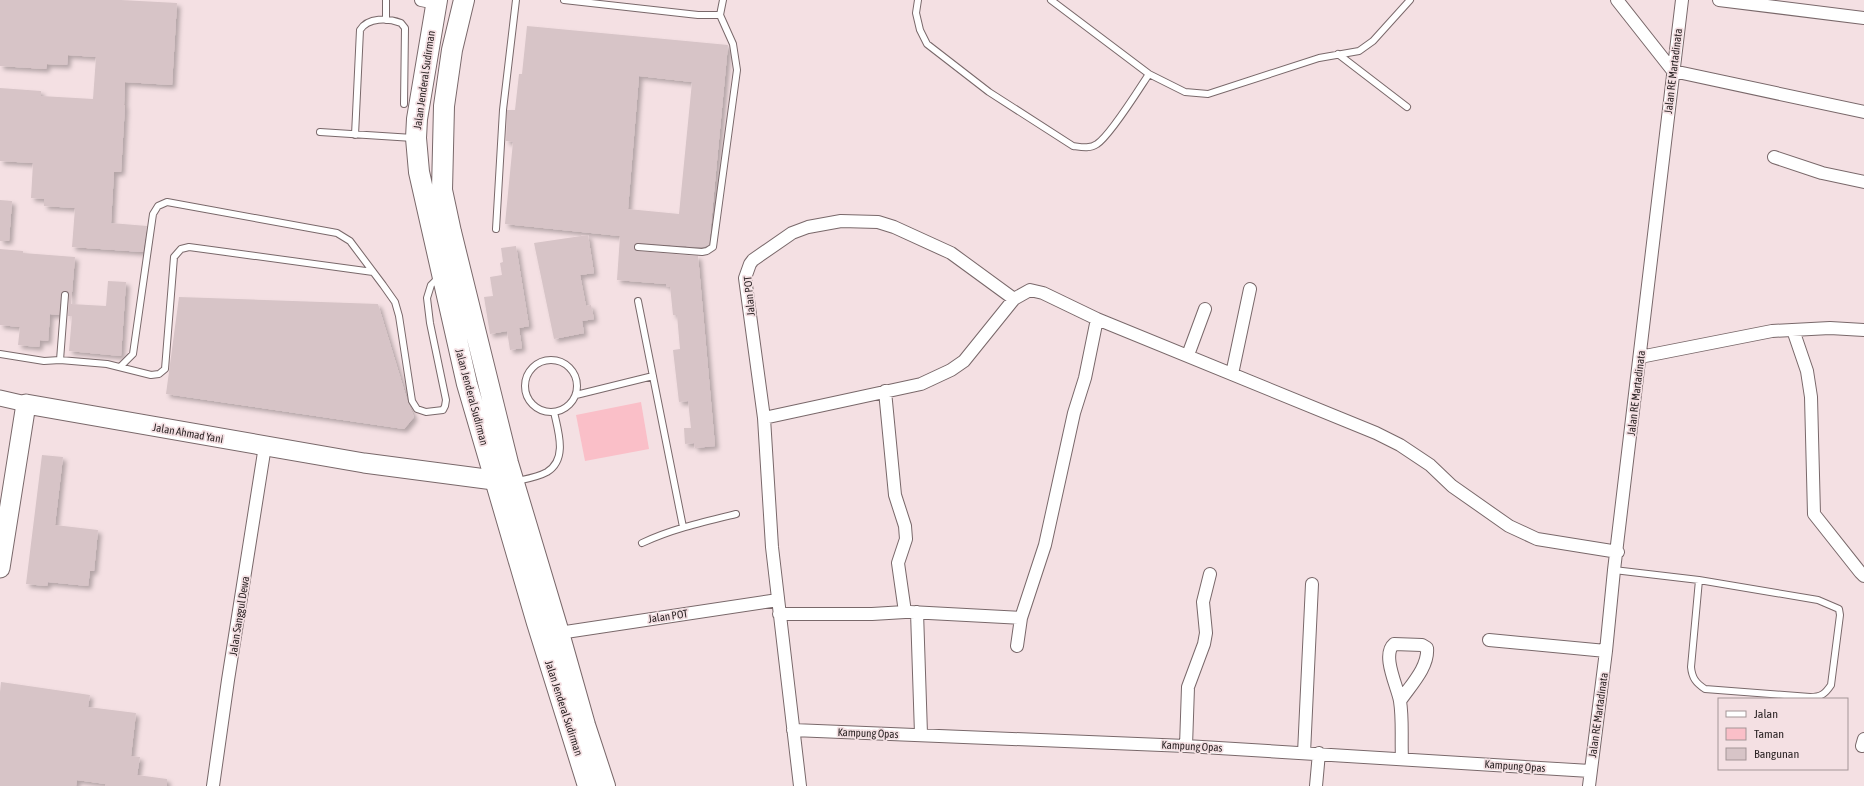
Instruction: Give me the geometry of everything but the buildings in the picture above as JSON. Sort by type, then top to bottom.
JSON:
[{"type":"highway","name":"Jalan Jenderal Sudirman","points":[[464,0],[452,50],[444,106],[442,190],[534,615],[588,786]]},
{"type":"highway","name":"Jalan Jenderal Sudirman","points":[[432,1],[417,119],[416,138],[419,172],[441,275],[467,384],[559,633],[585,725],[605,786]]},
{"type":"main road","name":"Jalan Ahmad Yani","points":[[26,404],[364,463],[504,481]]},
{"type":"main road","points":[[0,568],[26,404]]},
{"type":"street","points":[[1617,0],[1673,70],[1864,112]]},
{"type":"street","name":"Jalan RE Martadinata","points":[[1589,786],[1606,651],[1614,570],[1618,552],[1682,0]]},
{"type":"street","points":[[1719,0],[1864,18]]},
{"type":"street","points":[[1774,157],[1822,173],[1864,182]]},
{"type":"street","name":"Jalan POT","points":[[800,786],[772,547],[764,418],[745,278],[750,264],[753,260],[792,233],[808,227],[841,221],[878,222],[894,227],[951,253],[1014,299]]},
{"type":"street","points":[[1232,374],[1250,289]]},
{"type":"street","points":[[764,418],[921,384],[951,370],[964,361],[1014,299],[1030,290],[1035,290],[1097,319],[1376,433],[1400,445],[1430,465],[1452,486],[1509,526],[1537,539],[1618,552]]},
{"type":"street","points":[[1188,355],[1205,309]]},
{"type":"street","points":[[1017,646],[1021,618],[1045,545],[1074,413],[1084,378],[1097,319]]},
{"type":"street","points":[[1640,357],[1772,331],[1830,328],[1864,330]]},
{"type":"street","points":[[1793,330],[1807,372],[1811,397],[1814,514],[1864,576]]},
{"type":"street","points":[[885,391],[895,495],[905,526],[906,539],[898,563],[905,612]]},
{"type":"street","points":[[0,398],[26,404]]},
{"type":"street","name":"Jalan Sanggul Dewa","points":[[213,786],[265,446]]},
{"type":"street","points":[[1186,746],[1188,687],[1204,644],[1206,633],[1203,602],[1210,574]]},
{"type":"street","points":[[1304,753],[1312,584]]},
{"type":"street","name":"Jalan POT","points":[[559,633],[778,600]]},
{"type":"street","points":[[779,614],[872,614],[917,612],[1021,618]]},
{"type":"street","points":[[917,612],[921,734]]},
{"type":"street","points":[[1489,640],[1606,651]]},
{"type":"street","points":[[1400,701],[1424,665],[1428,651],[1427,648],[1422,645],[1394,644],[1390,648],[1391,673],[1400,701],[1402,758]]},
{"type":"street","name":"Kampung Opas","points":[[793,730],[921,734],[1186,746],[1402,758],[1590,771]]},
{"type":"street","points":[[1316,786],[1319,753]]},
{"type":"lane","points":[[386,0],[386,20]]},
{"type":"lane","points":[[496,229],[503,110],[516,0]]},
{"type":"lane","points":[[564,0],[601,2],[698,16],[720,15]]},
{"type":"lane","points":[[638,247],[702,252],[713,247],[737,70],[733,44],[720,15],[724,0]]},
{"type":"lane","points":[[918,0],[916,13],[920,30],[927,44],[989,92],[1073,146],[1083,147],[1098,144],[1149,74]]},
{"type":"lane","points":[[1051,0],[1149,74],[1185,92],[1208,94],[1319,58],[1359,51],[1368,46],[1410,0]]},
{"type":"lane","points":[[355,135],[360,30],[363,25],[370,22],[386,20],[401,23],[405,28],[404,104]]},
{"type":"lane","points":[[1338,54],[1406,107]]},
{"type":"lane","points":[[320,132],[416,138]]},
{"type":"lane","points":[[121,366],[133,354],[153,214],[158,206],[167,202],[337,233],[350,241],[395,302],[399,316],[412,401],[417,409],[426,412],[443,410],[446,400],[430,323],[427,298],[430,285],[441,275]]},
{"type":"lane","points":[[0,354],[44,361],[60,360],[121,366],[151,375],[159,374],[165,368],[174,257],[181,249],[189,247],[373,272]]},
{"type":"lane","points":[[60,360],[65,295]]},
{"type":"lane","points":[[638,301],[683,527]]},
{"type":"lane","points":[[553,360],[562,362],[570,368],[576,376],[578,385],[576,395],[571,403],[564,409],[554,412],[545,411],[536,407],[529,400],[525,391],[525,382],[528,373],[535,365],[544,361],[553,360]]},
{"type":"lane","points":[[576,395],[653,376]]},
{"type":"lane","points":[[504,481],[547,472],[553,466],[561,448],[554,412]]},
{"type":"lane","points":[[642,543],[663,533],[736,514]]},
{"type":"lane","points":[[1614,570],[1699,580],[1818,600],[1839,609],[1840,615],[1831,685],[1826,692],[1820,697],[1810,698],[1705,689],[1697,684],[1690,667],[1699,580]]},
{"type":"green space","points":[[641,402],[649,449],[585,461],[576,415]]}]
